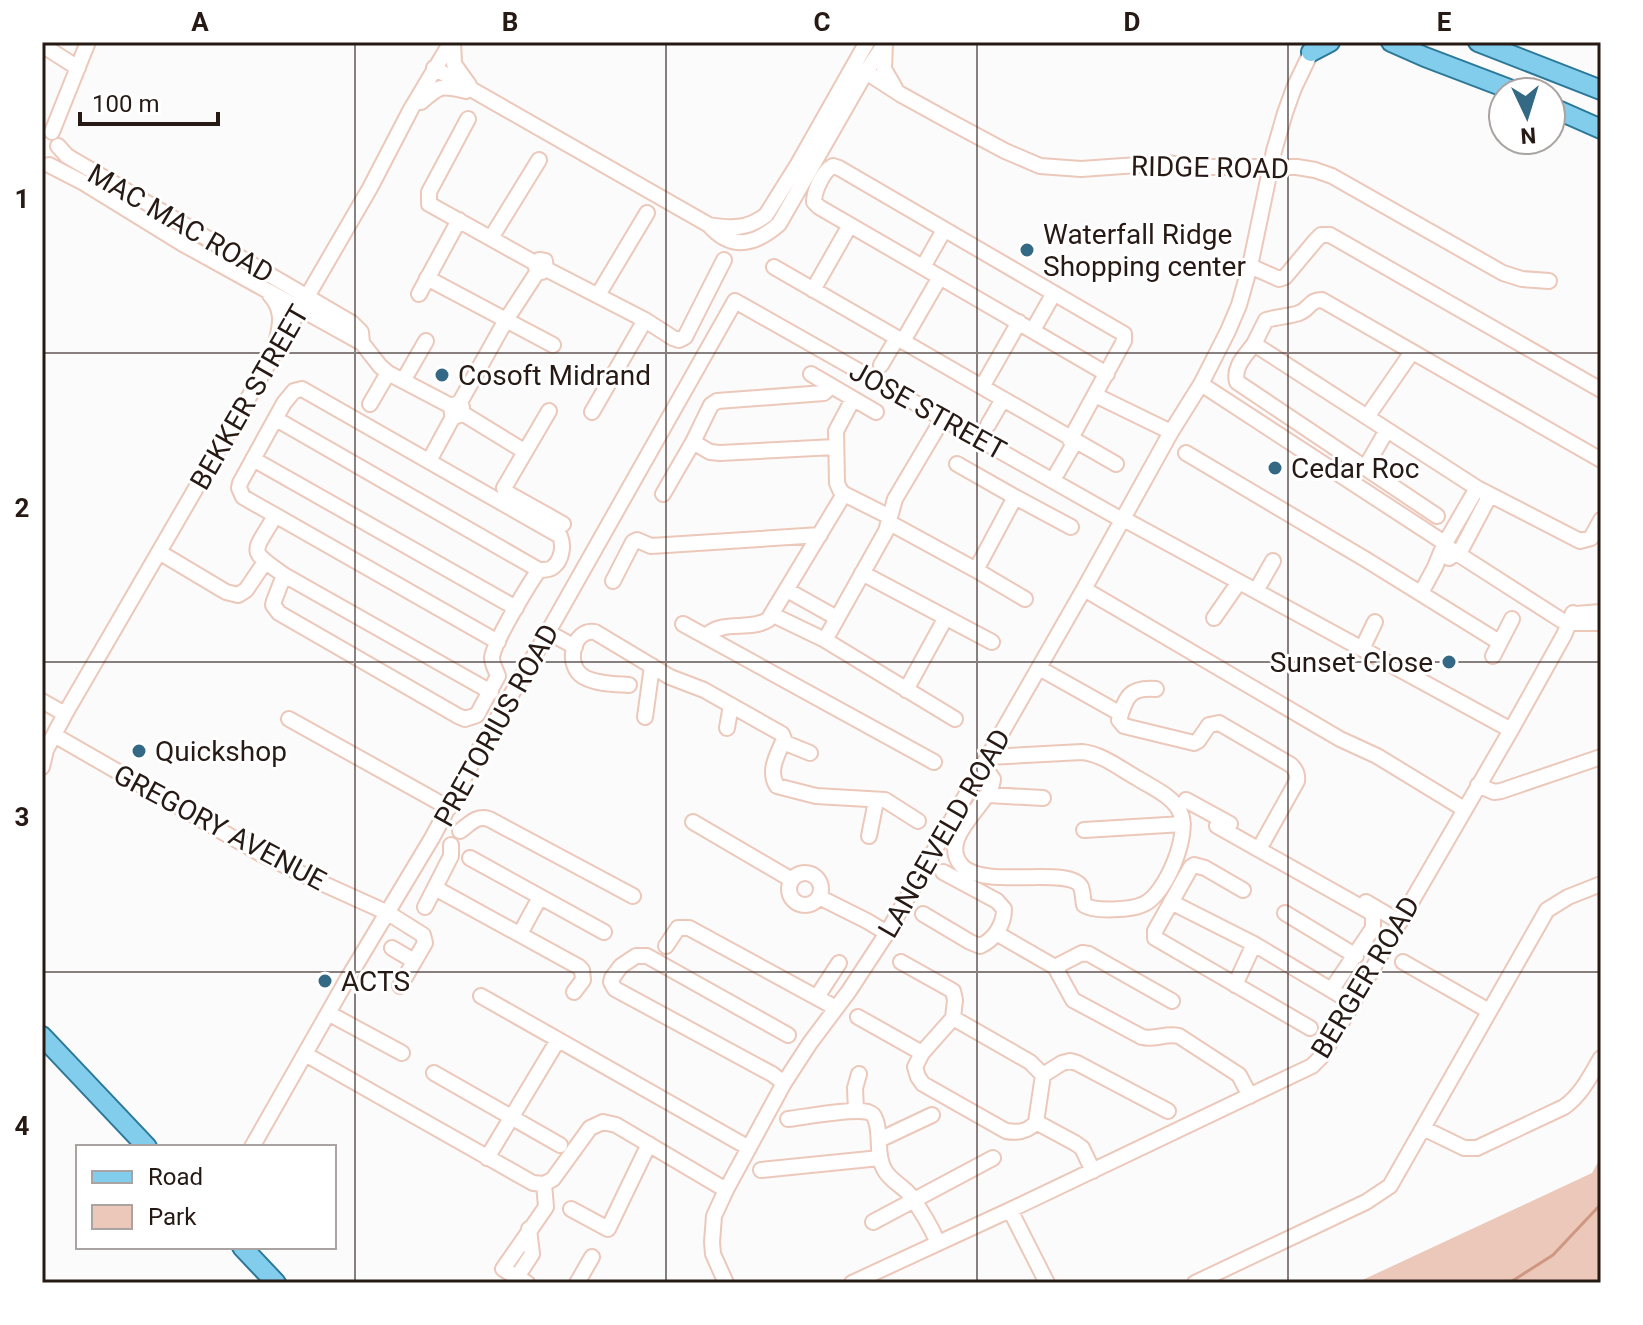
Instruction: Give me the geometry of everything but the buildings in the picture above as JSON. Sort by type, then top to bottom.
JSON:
[{"type":"main road","points":[[1311,49],[1330,42]]},
{"type":"main road","points":[[1391,42],[1487,81]]},
{"type":"main road","points":[[1478,42],[1601,90]]},
{"type":"main road","points":[[1567,114],[1601,129]]},
{"type":"main road","points":[[42,1036],[145,1145]]},
{"type":"main road","points":[[244,1249],[276,1283]]},
{"type":"street","points":[[46,166],[54,160],[58,146],[57,139],[47,129],[88,42]]},
{"type":"street","points":[[452,42],[454,64],[476,91]]},
{"type":"street","name":"BEKKER STREET","points":[[42,767],[44,752],[65,714],[370,188],[434,68],[452,42]]},
{"type":"street","points":[[709,225],[738,228],[766,215],[867,42]]},
{"type":"street","points":[[434,68],[709,225],[725,239],[753,241],[779,224],[866,72],[886,43]]},
{"type":"street","points":[[886,43],[884,69],[899,93]]},
{"type":"street","points":[[42,45],[78,68]]},
{"type":"street","name":"LANGEVELD ROAD","points":[[726,1283],[713,1254],[712,1242],[714,1216],[726,1190],[784,1083],[887,933],[1201,384],[1239,305],[1285,113],[1311,49]]},
{"type":"street","points":[[831,106],[852,82],[866,72]]},
{"type":"street","name":"RIDGE ROAD","points":[[866,72],[1005,151],[1040,166],[1081,169],[1166,163],[1315,170],[1332,176],[1503,273],[1522,279],[1549,281]]},
{"type":"street","points":[[411,109],[437,88],[476,91]]},
{"type":"street","points":[[848,106],[863,94],[877,90],[899,93]]},
{"type":"street","points":[[468,119],[429,192],[429,204],[540,268],[598,295],[673,338],[682,339],[724,260]]},
{"type":"street","name":"MAC MAC ROAD","points":[[58,146],[67,156],[192,229],[303,303]]},
{"type":"street","points":[[491,238],[539,160]]},
{"type":"street","name":"MAC MAC ROAD","points":[[46,166],[84,183],[265,290],[303,303]]},
{"type":"street","points":[[1057,473],[1125,339],[1124,334],[839,168],[831,166],[827,170],[814,196],[814,202],[819,207],[1107,374]]},
{"type":"street","points":[[598,295],[647,213]]},
{"type":"street","points":[[419,294],[459,220]]},
{"type":"street","points":[[813,290],[850,225]]},
{"type":"street","points":[[183,244],[192,229]]},
{"type":"street","points":[[923,267],[944,230]]},
{"type":"street","points":[[1250,266],[1279,279],[1285,277],[1321,235],[1330,235],[1601,390]]},
{"type":"street","points":[[774,267],[1116,464]]},
{"type":"street","points":[[429,461],[506,320],[540,268]]},
{"type":"street","points":[[881,365],[940,277]]},
{"type":"street","points":[[427,278],[553,345]]},
{"type":"street","points":[[265,290],[274,299],[280,314],[273,355]]},
{"type":"street","points":[[1033,330],[1054,293]]},
{"type":"street","points":[[1437,516],[1237,382],[1236,368],[1254,344],[1266,320],[1300,313],[1316,300],[1322,300],[1601,460]]},
{"type":"street","name":"JOSE STREET","points":[[735,301],[1122,520],[1511,730]]},
{"type":"street","name":"PRETORIUS ROAD","points":[[253,1145],[352,969],[432,838],[480,748],[735,301]]},
{"type":"street","points":[[303,303],[352,323],[361,332],[362,343],[388,373],[456,409],[524,451]]},
{"type":"street","points":[[592,412],[645,320]]},
{"type":"street","points":[[982,387],[1019,322]]},
{"type":"street","points":[[403,381],[426,341]]},
{"type":"street","points":[[1254,344],[1484,492],[1580,541],[1591,538],[1601,520]]},
{"type":"street","points":[[1367,417],[1412,352]]},
{"type":"street","points":[[370,404],[388,373]]},
{"type":"street","points":[[811,374],[876,412]]},
{"type":"street","points":[[1201,384],[1561,620],[1601,612]]},
{"type":"street","points":[[663,494],[711,405],[717,401],[818,394],[831,386]]},
{"type":"street","points":[[276,419],[539,570],[554,566],[562,549],[560,536],[302,389],[290,394],[240,483],[245,500],[498,642]]},
{"type":"street","points":[[1095,395],[1171,432]]},
{"type":"street","points":[[853,399],[836,431],[837,483],[840,490],[1025,599]]},
{"type":"street","points":[[988,425],[1003,399]]},
{"type":"street","points":[[549,411],[504,487],[505,491],[563,524]]},
{"type":"street","points":[[825,640],[890,520],[895,499],[943,418]]},
{"type":"street","points":[[1365,468],[1387,430]]},
{"type":"street","points":[[693,442],[710,452],[720,453],[835,447]]},
{"type":"street","points":[[1186,453],[1499,642]]},
{"type":"street","points":[[253,459],[516,608]]},
{"type":"street","points":[[957,464],[1071,527]]},
{"type":"street","points":[[1421,593],[1484,492]]},
{"type":"street","points":[[707,635],[717,628],[763,623],[773,615],[844,494]]},
{"type":"street","points":[[976,570],[1015,497]]},
{"type":"street","points":[[275,516],[257,546],[257,555],[265,562],[491,692]]},
{"type":"street","points":[[613,581],[633,542],[637,540],[651,546],[820,535]]},
{"type":"street","points":[[159,552],[226,592],[238,595],[246,590],[265,562]]},
{"type":"street","points":[[1256,591],[1273,561]]},
{"type":"street","points":[[284,575],[273,605],[279,613],[465,719],[476,716],[498,678],[492,660],[498,642],[539,570]]},
{"type":"street","points":[[862,573],[992,642]]},
{"type":"street","points":[[1214,618],[1239,582]]},
{"type":"street","points":[[1084,589],[1464,809]]},
{"type":"street","points":[[787,590],[837,618]]},
{"type":"street","points":[[773,615],[825,640],[955,719]]},
{"type":"street","points":[[1572,618],[1601,623]]},
{"type":"street","name":"BERGER ROAD","points":[[852,1283],[1312,1066],[1322,1056],[1353,1003],[1572,618]]},
{"type":"street","points":[[906,690],[945,619]]},
{"type":"street","points":[[1493,656],[1512,619]]},
{"type":"street","points":[[1362,649],[1375,622]]},
{"type":"street","points":[[683,624],[934,762]]},
{"type":"street","points":[[629,685],[593,681],[582,676],[574,667],[572,656],[583,633],[592,631],[670,677],[704,690],[782,734],[785,737],[772,773],[777,786],[816,796],[890,802],[918,821]]},
{"type":"street","points":[[548,632],[575,647]]},
{"type":"street","points":[[645,717],[652,666]]},
{"type":"street","points":[[1039,668],[1121,714]]},
{"type":"street","points":[[1156,689],[1134,691],[1120,722],[1127,728],[1190,743],[1198,741],[1209,725],[1219,723],[1291,765],[1298,776],[1297,781],[1263,842]]},
{"type":"street","points":[[42,701],[65,714]]},
{"type":"street","points":[[727,728],[731,705]]},
{"type":"street","points":[[289,719],[446,813],[457,825],[462,837],[459,843],[451,845],[432,838]]},
{"type":"street","name":"GREGORY AVENUE","points":[[54,735],[261,854],[388,913],[423,935],[425,943],[414,961]]},
{"type":"street","points":[[783,742],[810,753]]},
{"type":"street","points":[[1090,753],[1168,798],[1180,810],[1183,824],[1175,862],[1153,898],[1133,907],[1097,910],[1084,905],[1081,888],[1072,880],[1001,878],[967,870],[955,853],[959,835],[992,788],[993,779],[986,761],[1090,753]]},
{"type":"street","points":[[1478,785],[1494,792],[1501,791],[1601,757]]},
{"type":"street","points":[[988,795],[1043,798]]},
{"type":"street","points":[[1186,800],[1400,922]]},
{"type":"street","points":[[869,836],[876,801]]},
{"type":"street","points":[[460,831],[475,819],[489,819],[633,896]]},
{"type":"street","points":[[693,822],[792,880]]},
{"type":"street","points":[[1084,830],[1183,824]]},
{"type":"street","points":[[1217,826],[1370,912],[1374,920],[1373,928],[1332,989]]},
{"type":"street","points":[[425,907],[451,856],[451,845]]},
{"type":"street","points":[[470,858],[604,932]]},
{"type":"street","points":[[1243,890],[1194,865],[1186,873],[1155,931],[1155,938],[1310,1028]]},
{"type":"street","points":[[923,914],[977,945],[983,945],[996,933],[1004,917],[1002,906],[943,872]]},
{"type":"street","points":[[801,873],[816,877],[821,886],[819,897],[811,903],[797,902],[790,894],[792,880],[801,873]]},
{"type":"street","points":[[1195,1283],[1386,1190],[1547,910],[1568,897],[1601,884]]},
{"type":"street","points":[[435,888],[582,970],[583,980],[574,992]]},
{"type":"street","points":[[520,934],[540,897]]},
{"type":"street","points":[[819,897],[887,933]]},
{"type":"street","points":[[1171,902],[1254,944],[1353,1003]]},
{"type":"street","points":[[1285,913],[1356,956]]},
{"type":"street","points":[[666,946],[678,928],[689,928],[836,1008]]},
{"type":"street","points":[[996,933],[1055,967],[1069,995],[1076,1002],[1142,1037],[1151,1039],[1173,1035],[1183,1038],[1239,1075],[1250,1096]]},
{"type":"street","points":[[1235,985],[1254,944]]},
{"type":"street","points":[[392,948],[414,961],[400,986]]},
{"type":"street","points":[[1055,967],[1082,953],[1089,954],[1172,1001]]},
{"type":"street","points":[[784,1083],[615,989],[612,978],[626,962],[640,954],[647,956],[788,1035]]},
{"type":"street","points":[[901,962],[953,991],[955,1000],[953,1018],[922,1053],[915,1067],[918,1077],[923,1084],[1006,1131],[1022,1132],[1032,1127],[1036,1122],[1043,1075],[1070,1061],[1168,1111]]},
{"type":"street","points":[[1403,962],[1489,1011]]},
{"type":"street","points":[[817,997],[839,963]]},
{"type":"street","points":[[481,996],[749,1148]]},
{"type":"street","points":[[328,1013],[402,1053]]},
{"type":"street","points":[[858,1017],[922,1053]]},
{"type":"street","points":[[953,1018],[1030,1062],[1043,1075]]},
{"type":"street","points":[[487,1158],[558,1040]]},
{"type":"street","points":[[305,1054],[533,1183],[544,1184],[553,1179],[584,1135],[603,1122],[616,1125],[726,1190]]},
{"type":"street","points":[[1423,1128],[1464,1148],[1481,1147],[1575,1099],[1601,1058]]},
{"type":"street","points":[[434,1073],[560,1145]]},
{"type":"street","points":[[856,1111],[855,1088],[859,1074]]},
{"type":"street","points":[[788,1119],[856,1111],[875,1116],[884,1170],[914,1201],[938,1243]]},
{"type":"street","points":[[879,1140],[932,1115]]},
{"type":"street","points":[[1036,1122],[1082,1148],[1093,1171]]},
{"type":"street","points":[[571,1209],[608,1229],[649,1144]]},
{"type":"street","points":[[761,1170],[880,1158]]},
{"type":"street","points":[[873,1222],[993,1158]]},
{"type":"street","points":[[511,1277],[532,1254],[529,1229],[546,1207],[544,1184]]},
{"type":"street","points":[[1010,1210],[1047,1283]]},
{"type":"street","points":[[577,1283],[592,1257]]},
{"type":"green space","points":[[1601,1157],[1601,1283],[1356,1283],[1592,1173]]},
{"type":"waterway","points":[[1509,1283],[1553,1255],[1601,1204]]},
{"type":"place","name":"Waterfall Ridge Shopping center","points":[[1027,250]]},
{"type":"place","name":"Cosoft Midrand","points":[[442,375]]},
{"type":"place","name":"Cedar Roc","points":[[1275,468]]},
{"type":"place","name":"Sunset Close","points":[[1449,662]]},
{"type":"place","name":"Quickshop","points":[[139,751]]},
{"type":"place","name":"ACTS","points":[[325,981]]}]
